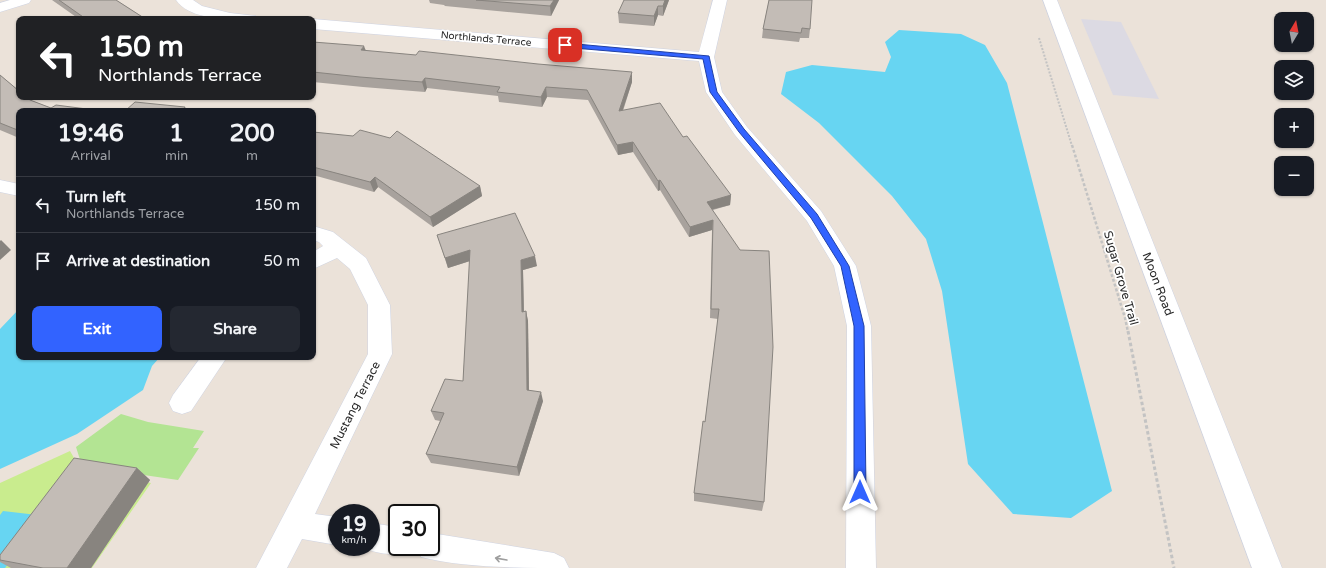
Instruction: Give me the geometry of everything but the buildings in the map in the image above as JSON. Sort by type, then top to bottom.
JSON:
[{"type":"street","points":[[0,8],[24,0]]},
{"type":"street","points":[[183,0],[197,9],[226,16]]},
{"type":"street","points":[[720,0],[706,57],[714,92],[741,131],[814,216],[845,266],[859,326],[861,568]]},
{"type":"street","name":"Moon Road","points":[[1050,0],[1267,568]]},
{"type":"street","name":"Northlands Terrace","points":[[316,24],[706,57]]},
{"type":"street","points":[[0,186],[16,189]]},
{"type":"street","name":"Mustang Terrace","points":[[271,568],[295,524],[380,354],[379,305],[358,264],[326,237],[316,234]]},
{"type":"street","points":[[316,259],[338,247]]},
{"type":"street","points":[[182,403],[213,360]]},
{"type":"street","points":[[295,524],[328,530]]},
{"type":"street","points":[[440,549],[554,568]]},
{"type":"path","name":"Sugar Grove Trail","points":[[1038,38],[1125,318],[1174,568]]},
{"type":"shaded area","points":[[1081,19],[1121,22],[1159,99],[1113,95]]},
{"type":"green space","points":[[121,414],[148,422],[204,431],[193,448],[199,448],[178,480],[82,466],[76,447]]},
{"type":"green space","points":[[70,451],[80,468],[151,483],[92,568],[0,568],[0,483]]},
{"type":"water","points":[[899,30],[961,34],[985,45],[1007,83],[1112,491],[1071,518],[1013,514],[968,464],[942,291],[926,239],[892,196],[819,123],[781,94],[786,72],[812,65],[885,72],[891,57],[885,42]]},
{"type":"water","points":[[16,312],[16,360],[157,360],[152,366],[143,390],[77,434],[0,469],[0,329]]},
{"type":"water","points":[[3,511],[46,516],[5,568],[0,568],[0,515]]},
{"type":"route","points":[[565,45],[706,57],[714,92],[741,131],[814,216],[845,266],[859,326],[860,492]]}]
